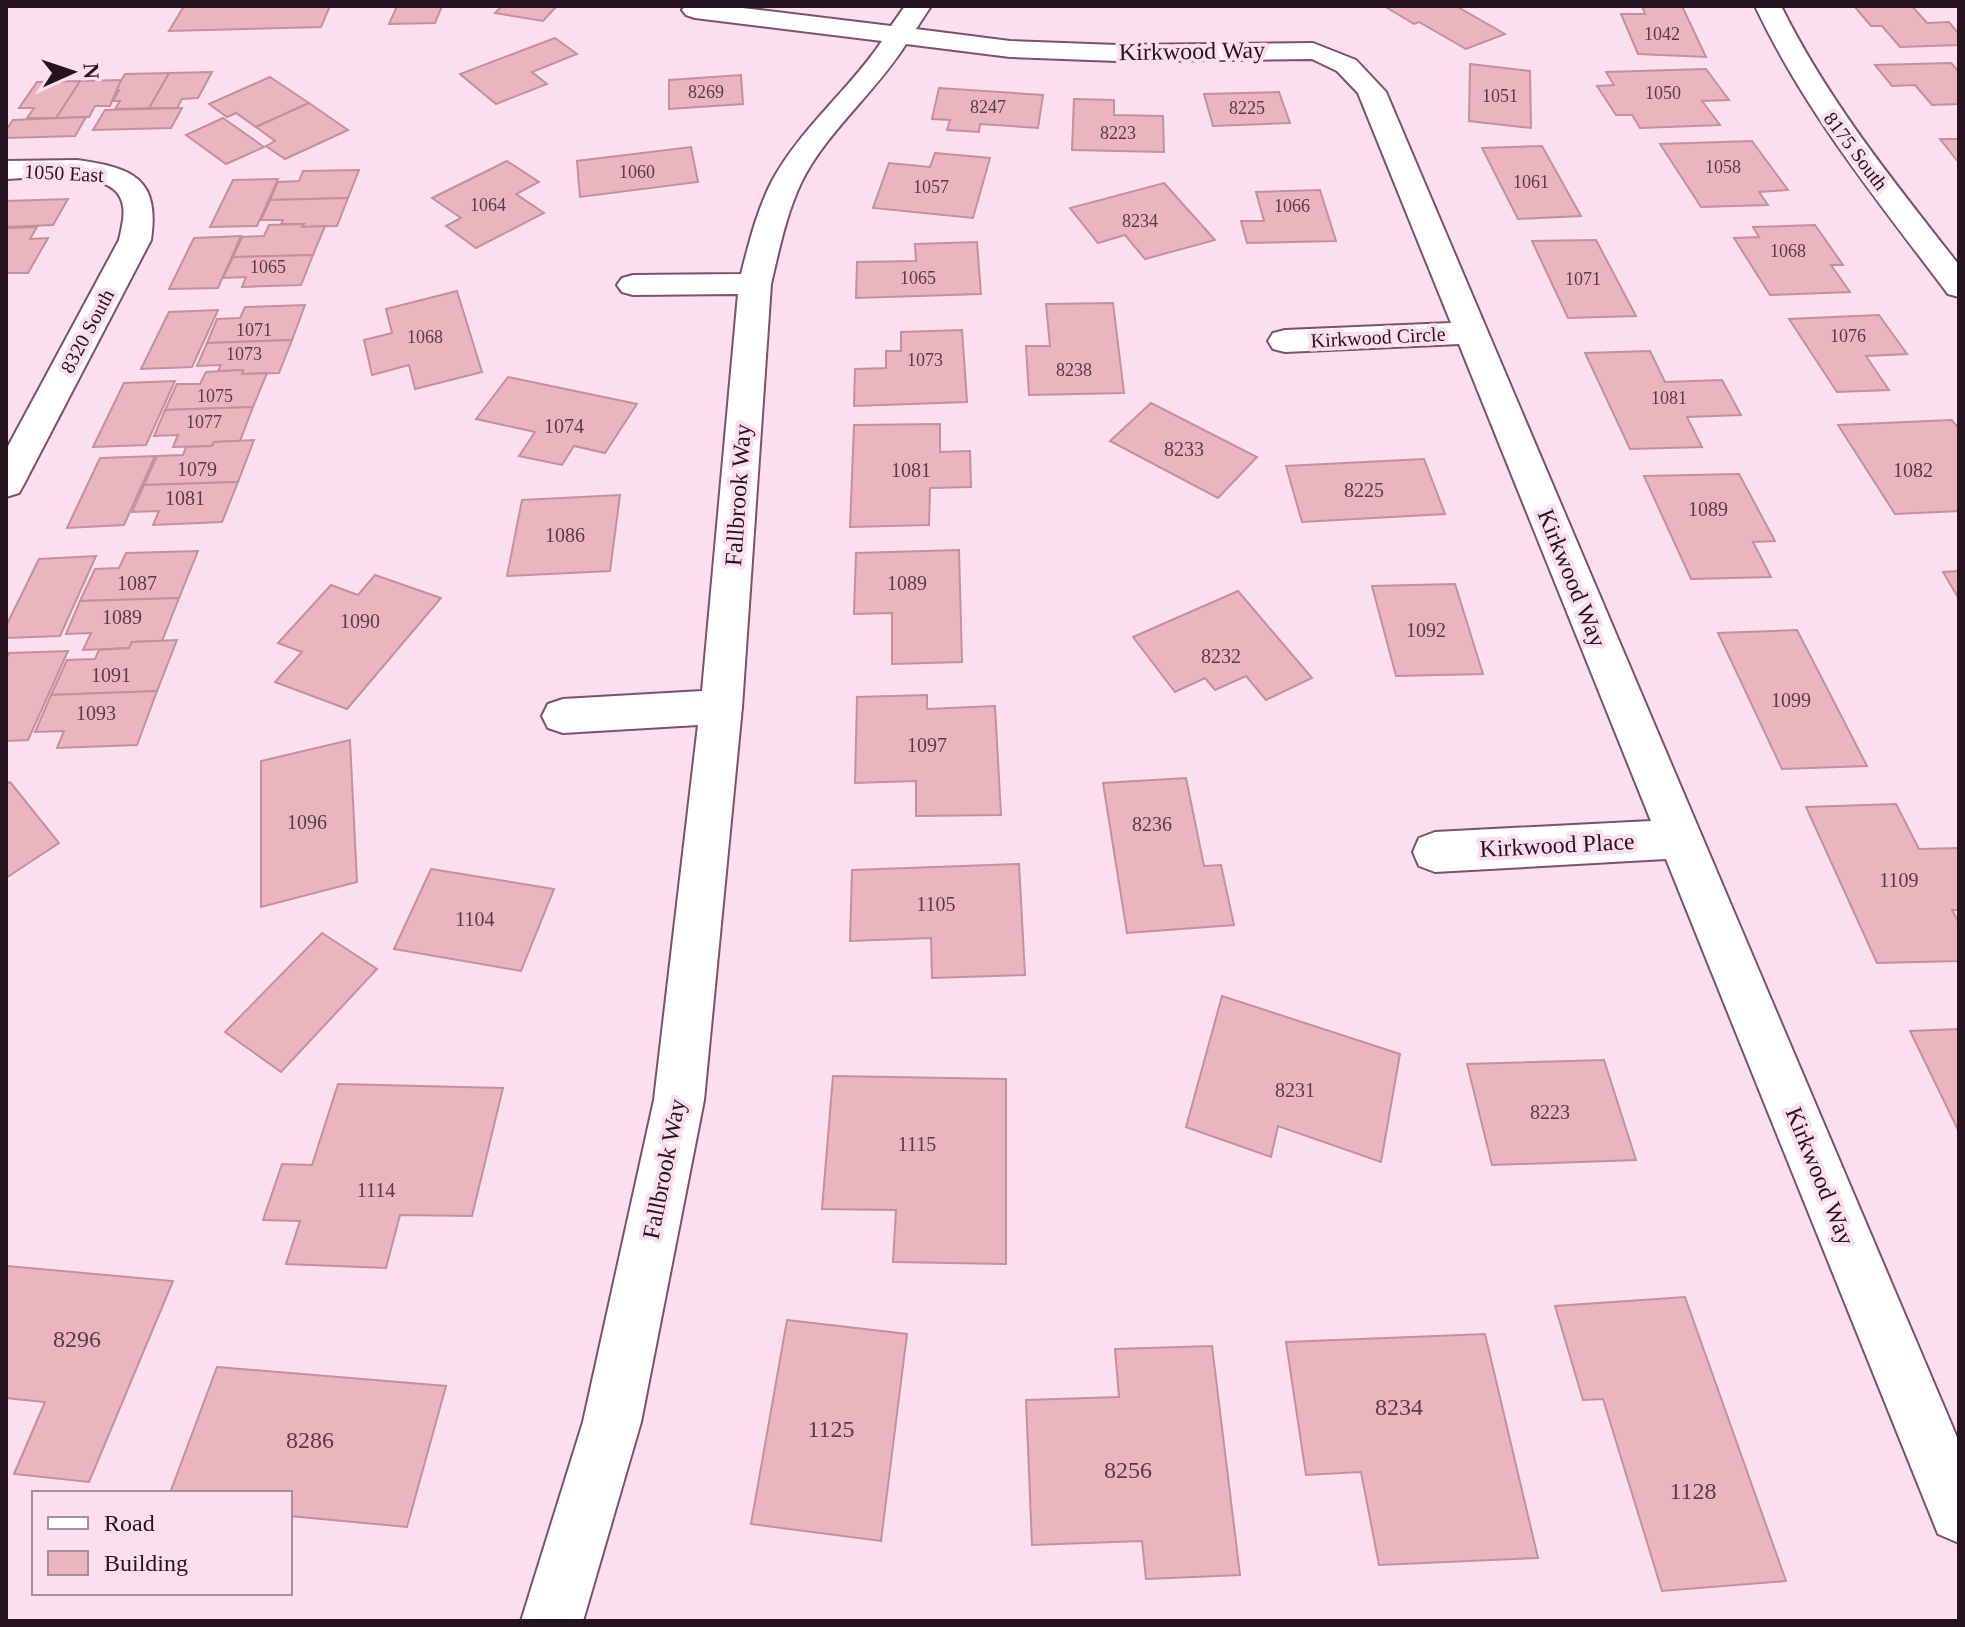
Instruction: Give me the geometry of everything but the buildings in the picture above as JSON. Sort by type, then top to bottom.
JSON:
[{"type":"street","name":"8175 South","points":[[1768,6],[1798,69],[1823,107],[1959,287]]},
{"type":"street","name":"Kirkwood Way","points":[[695,10],[909,20],[1050,51],[1287,49],[1335,56],[1350,67],[1372,92],[1959,1513]]},
{"type":"street","name":"Fallbrook Way","points":[[552,1621],[612,1422],[679,1100],[721,707],[755,284],[768,229],[787,181],[815,140],[876,70],[909,20]]},
{"type":"street","name":"1050 East","points":[[6,170],[80,170],[121,178]]},
{"type":"street","name":"8320 South","points":[[6,484],[135,240],[141,219],[139,201],[121,178]]},
{"type":"street","points":[[1917,232],[1959,230]]},
{"type":"street","points":[[633,285],[755,284]]},
{"type":"street","name":"Kirkwood Circle","points":[[1285,341],[1471,333]]},
{"type":"street","points":[[563,716],[721,707]]},
{"type":"street","name":"Kirkwood Place","points":[[1435,852],[1680,839]]}]
